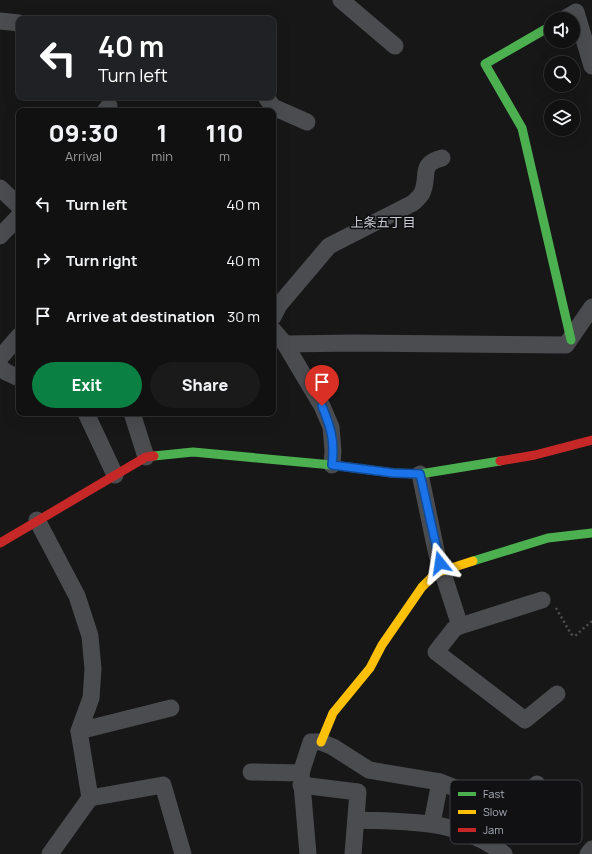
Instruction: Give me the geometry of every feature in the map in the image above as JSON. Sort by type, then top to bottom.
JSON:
[{"type":"street","points":[[341,0],[395,46]]},
{"type":"street","points":[[0,21],[16,23]]},
{"type":"street","points":[[580,24],[591,57]]},
{"type":"street","points":[[544,30],[486,64],[522,128],[571,340]]},
{"type":"street","points":[[268,100],[274,107],[307,122]]},
{"type":"street","points":[[276,311],[279,305],[330,246],[413,204],[421,195],[425,184],[426,169],[428,164],[432,160],[442,158]]},
{"type":"street","points":[[0,188],[16,203]]},
{"type":"street","points":[[0,236],[16,219]]},
{"type":"street","points":[[285,344],[354,343],[566,345],[571,340],[592,307]]},
{"type":"street","points":[[276,334],[285,344],[322,406],[331,427],[333,451],[332,465]]},
{"type":"street","points":[[5,372],[16,344]]},
{"type":"street","points":[[87,416],[115,475]]},
{"type":"street","points":[[133,416],[146,458]]},
{"type":"street","points":[[0,542],[146,458],[193,452],[332,465],[393,473],[420,474],[534,454],[592,440]]},
{"type":"street","points":[[420,474],[438,555],[460,626]]},
{"type":"street","points":[[37,520],[77,596],[90,636],[93,669],[91,698],[79,731],[90,798],[50,854]]},
{"type":"street","points":[[321,742],[333,713],[370,668],[382,645],[422,587],[436,573],[548,538],[592,533]]},
{"type":"street","points":[[542,600],[460,626],[454,629],[436,652],[525,720],[557,694]]},
{"type":"street","points":[[79,731],[171,708]]},
{"type":"street","points":[[308,854],[301,779],[311,742],[321,742],[333,747],[369,770],[440,782],[450,786]]},
{"type":"street","points":[[251,772],[301,779],[358,792],[353,854]]},
{"type":"street","points":[[432,823],[440,782]]},
{"type":"street","points":[[90,798],[163,786],[183,854]]},
{"type":"street","points":[[356,820],[432,823],[450,828]]},
{"type":"street","points":[[492,844],[504,854]]},
{"type":"street","points":[[588,854],[592,849]]},
{"type":"path","points":[[542,600],[549,601],[555,607],[571,634],[575,636],[592,621]]},
{"type":"traffic: fast","points":[[544,30],[485,64],[522,128],[571,340]]},
{"type":"traffic: fast","points":[[154,456],[193,452],[332,465],[393,473],[420,474],[500,461]]},
{"type":"traffic: fast","points":[[473,561],[548,538],[592,533]]},
{"type":"traffic: slow","points":[[321,742],[333,713],[370,668],[382,645],[422,587],[436,573],[473,561]]},
{"type":"traffic: jam","points":[[500,461],[535,455],[592,440]]},
{"type":"traffic: jam","points":[[0,543],[146,457],[154,456]]},
{"type":"district","name":"上条五丁目","points":[[383,222]]},
{"type":"route","points":[[322,406],[331,427],[333,451],[332,465],[393,473],[420,474],[440,563]]}]
